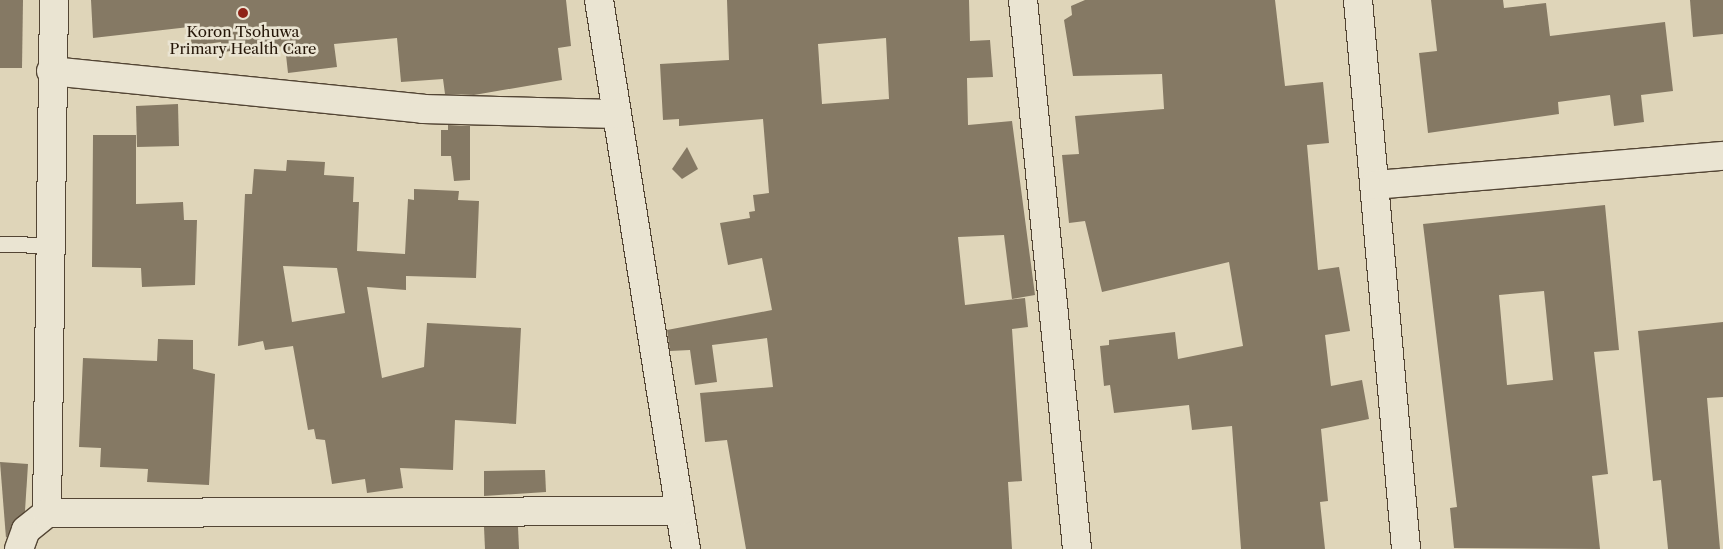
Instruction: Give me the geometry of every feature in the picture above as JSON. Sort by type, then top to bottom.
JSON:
[{"type":"street","points":[[47,513],[51,71],[54,0]]},
{"type":"street","points":[[599,0],[686,549]]},
{"type":"street","points":[[1023,0],[1077,549]]},
{"type":"street","points":[[1358,0],[1406,549]]},
{"type":"street","points":[[51,71],[423,109],[617,114]]},
{"type":"street","points":[[1375,185],[1723,156]]},
{"type":"street","points":[[19,549],[26,530],[47,513],[680,511]]},
{"type":"lane","points":[[0,244],[50,245]]},
{"type":"building","points":[[0,0],[23,0],[22,68],[0,68]]},
{"type":"building","points":[[91,0],[566,0],[571,46],[558,48],[562,80],[474,95],[445,94],[443,79],[401,82],[397,38],[334,44],[337,67],[288,73],[285,46],[222,52],[221,42],[192,46],[189,27],[93,38]]},
{"type":"building","points":[[727,0],[969,0],[970,41],[990,40],[993,77],[967,78],[968,125],[1012,121],[1035,295],[1012,299],[1004,235],[958,237],[965,305],[1025,298],[1028,327],[1012,329],[1022,481],[1008,482],[1012,549],[746,549],[727,440],[705,442],[700,393],[773,387],[767,338],[712,345],[717,382],[695,385],[690,350],[670,351],[667,330],[772,310],[762,258],[728,265],[720,223],[750,218],[749,212],[755,211],[753,195],[769,193],[763,119],[679,126],[679,119],[663,120],[660,64],[729,60]],"holes":[[[886,38],[889,99],[822,104],[818,44]]]},
{"type":"building","points":[[1085,0],[1275,0],[1285,86],[1323,82],[1329,143],[1307,145],[1318,270],[1339,267],[1350,331],[1325,335],[1331,386],[1362,380],[1369,419],[1321,429],[1328,501],[1320,502],[1325,549],[1241,549],[1232,426],[1192,430],[1189,405],[1114,413],[1110,385],[1104,386],[1100,346],[1109,345],[1109,340],[1175,332],[1178,359],[1243,346],[1229,262],[1102,292],[1085,221],[1069,223],[1062,155],[1079,154],[1075,116],[1164,109],[1162,74],[1073,76],[1064,20],[1072,15],[1071,6]]},
{"type":"building","points":[[1431,0],[1503,0],[1504,8],[1546,3],[1550,36],[1665,22],[1673,91],[1641,95],[1644,122],[1614,126],[1610,95],[1558,102],[1559,114],[1428,133],[1419,53],[1437,51]]},
{"type":"building","points":[[1690,0],[1723,0],[1723,34],[1693,37]]},
{"type":"building","points":[[178,104],[179,146],[137,147],[136,106]]},
{"type":"building","points":[[448,125],[470,126],[470,180],[454,181],[451,156],[441,156],[441,130],[448,130]]},
{"type":"building","points":[[93,135],[136,135],[136,204],[183,202],[184,220],[197,220],[195,285],[142,287],[141,268],[92,267]]},
{"type":"building","points":[[687,147],[698,169],[682,179],[672,169]]},
{"type":"building","points":[[287,160],[325,162],[324,175],[354,177],[353,202],[359,202],[357,251],[405,254],[408,199],[414,200],[414,189],[459,191],[458,200],[479,201],[476,278],[406,276],[406,290],[367,287],[382,378],[424,367],[427,323],[521,328],[516,424],[455,420],[453,470],[400,468],[403,488],[367,493],[365,479],[332,484],[325,440],[316,439],[314,429],[308,430],[293,346],[265,350],[263,341],[238,346],[245,194],[252,194],[254,169],[286,171]],"holes":[[[283,266],[337,268],[345,313],[292,322]]]},
{"type":"building","points":[[1605,205],[1619,350],[1594,352],[1608,474],[1592,476],[1600,549],[1454,548],[1450,508],[1457,507],[1423,224]],"holes":[[[1544,291],[1553,380],[1507,385],[1499,295]]]},
{"type":"building","points":[[1723,322],[1723,397],[1707,398],[1720,549],[1668,549],[1661,480],[1653,481],[1638,331]]},
{"type":"building","points":[[158,339],[193,340],[193,369],[215,374],[209,485],[147,482],[148,469],[100,467],[101,448],[79,447],[83,358],[157,361]]},
{"type":"building","points":[[0,462],[28,464],[25,511],[6,538]]},
{"type":"building","points":[[545,470],[546,492],[484,496],[484,471]]},
{"type":"building","points":[[484,527],[518,527],[519,549],[485,549]]},
{"type":"place","name":"Koron Tsohuwa Primary Health Care","points":[[243,13]]}]
